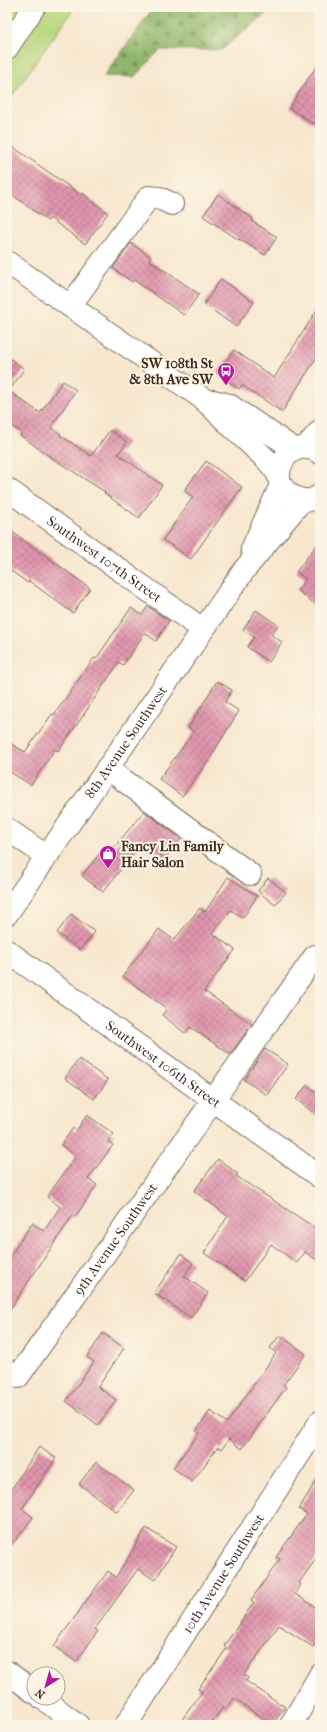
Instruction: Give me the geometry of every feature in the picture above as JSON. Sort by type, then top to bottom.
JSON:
[{"type":"street","points":[[7,48],[34,7]]},
{"type":"street","points":[[70,306],[149,197],[159,198],[172,204]]},
{"type":"street","points":[[7,262],[202,398],[269,462],[279,480]]},
{"type":"street","points":[[202,398],[229,405],[307,450]]},
{"type":"street","name":"8th Avenue Southwest","points":[[245,569],[255,539],[279,480],[282,459],[307,450],[320,431]]},
{"type":"street","name":"8th Avenue Southwest","points":[[279,480],[289,496],[315,497]]},
{"type":"street","name":"Southwest 107th Street","points":[[7,489],[202,629]]},
{"type":"street","name":"8th Avenue Southwest","points":[[7,914],[202,629],[245,569],[315,497]]},
{"type":"street","points":[[107,768],[250,874]]},
{"type":"street","points":[[7,829],[46,856]]},
{"type":"street","name":"Southwest 106th Street","points":[[7,951],[320,1177]]},
{"type":"street","name":"9th Avenue Southwest","points":[[12,1373],[213,1100],[315,956]]},
{"type":"street","name":"10th Avenue Southwest","points":[[126,1725],[320,1422]]},
{"type":"street","points":[[7,1672],[26,1686]]},
{"type":"street","points":[[291,1725],[320,1676]]},
{"type":"street","points":[[53,1706],[78,1725]]},
{"type":"green space","points":[[7,7],[75,7],[7,103]]},
{"type":"green space","points":[[154,7],[270,7],[267,13],[221,50],[160,50],[134,77],[104,76]]},
{"type":"building","points":[[320,61],[320,114],[314,124],[289,108]]},
{"type":"building","points":[[13,147],[81,195],[82,193],[108,213],[85,244],[50,218],[48,221],[7,191],[7,156]]},
{"type":"building","points":[[218,194],[253,219],[252,221],[277,237],[265,255],[203,216]]},
{"type":"building","points":[[131,243],[151,257],[149,260],[199,294],[184,315],[134,280],[132,282],[113,268]]},
{"type":"building","points":[[221,279],[254,302],[236,327],[204,304]]},
{"type":"building","points":[[320,305],[320,352],[282,412],[242,385],[239,389],[217,373],[234,350],[274,378]]},
{"type":"building","points":[[7,356],[24,369],[9,391],[40,413],[63,381],[76,390],[51,427],[61,434],[60,435],[91,456],[110,430],[127,442],[118,454],[162,485],[139,518],[104,493],[105,492],[46,454],[20,435],[22,433],[7,423]]},
{"type":"building","points":[[206,461],[242,487],[191,559],[163,540],[193,497],[184,491]]},
{"type":"building","points":[[7,528],[90,588],[73,613],[29,581],[28,583],[7,568]]},
{"type":"building","points":[[320,540],[320,608],[297,590],[306,579],[296,572]]},
{"type":"building","points":[[148,606],[169,621],[156,641],[145,633],[123,665],[119,662],[74,729],[58,751],[55,749],[31,785],[7,770],[7,741],[25,752],[52,714],[54,715],[94,658],[96,659],[131,608],[142,615]]},
{"type":"building","points":[[256,610],[278,625],[271,635],[282,642],[269,662],[247,647],[254,637],[243,630]]},
{"type":"building","points":[[217,681],[232,690],[225,702],[239,711],[208,761],[182,796],[159,779],[194,732],[188,728]]},
{"type":"building","points":[[144,811],[181,839],[165,859],[143,841],[103,892],[82,876],[107,844],[113,849]]},
{"type":"building","points":[[228,877],[257,896],[243,918],[231,910],[212,933],[235,950],[204,991],[252,1024],[230,1054],[190,1027],[185,1033],[162,1015],[167,1009],[123,976],[159,929],[174,940],[200,908],[205,912]]},
{"type":"building","points":[[268,878],[286,892],[275,905],[258,891]]},
{"type":"building","points":[[71,914],[95,932],[80,950],[57,933]]},
{"type":"building","points":[[265,1049],[288,1064],[267,1095],[244,1080]]},
{"type":"building","points":[[79,1059],[108,1080],[94,1099],[65,1078]]},
{"type":"building","points":[[307,1085],[320,1095],[320,1118],[296,1099]]},
{"type":"building","points":[[87,1115],[114,1134],[108,1142],[113,1145],[88,1179],[97,1185],[75,1217],[73,1215],[7,1314],[7,1261],[32,1223],[44,1231],[60,1207],[47,1197],[76,1156],[61,1145],[73,1128],[76,1131]]},
{"type":"building","points":[[218,1159],[238,1174],[236,1176],[320,1231],[320,1262],[305,1252],[297,1263],[271,1244],[245,1281],[204,1253],[228,1216],[194,1191]]},
{"type":"building","points":[[181,1254],[193,1263],[184,1276],[208,1293],[191,1318],[154,1293]]},
{"type":"building","points":[[103,1333],[124,1348],[98,1387],[116,1400],[98,1425],[66,1401],[94,1362],[87,1357]]},
{"type":"building","points":[[280,1335],[306,1354],[283,1385],[286,1387],[242,1449],[229,1439],[222,1449],[218,1447],[192,1482],[173,1468],[199,1433],[196,1431],[210,1411],[227,1423],[276,1353],[270,1348]]},
{"type":"building","points":[[39,1447],[56,1458],[22,1509],[33,1517],[7,1551],[7,1496]]},
{"type":"building","points":[[96,1462],[134,1490],[117,1512],[79,1484]]},
{"type":"building","points":[[320,1474],[320,1553],[299,1583],[301,1584],[295,1594],[320,1610],[320,1636],[313,1647],[279,1625],[244,1675],[248,1678],[246,1681],[285,1707],[272,1725],[234,1698],[226,1709],[223,1707],[210,1725],[178,1725],[202,1692],[198,1689],[227,1648],[224,1646],[254,1602],[251,1600],[280,1559],[276,1557],[307,1514],[299,1509]]},
{"type":"building","points":[[146,1528],[176,1547],[155,1580],[138,1569],[95,1629],[98,1631],[76,1662],[54,1646],[108,1571],[116,1577]]},
{"type":"place","name":"SW 108th St & 8th Ave SW","points":[[226,386]]},
{"type":"place","name":"Fancy Lin Family Hair Salon","points":[[108,869]]}]
